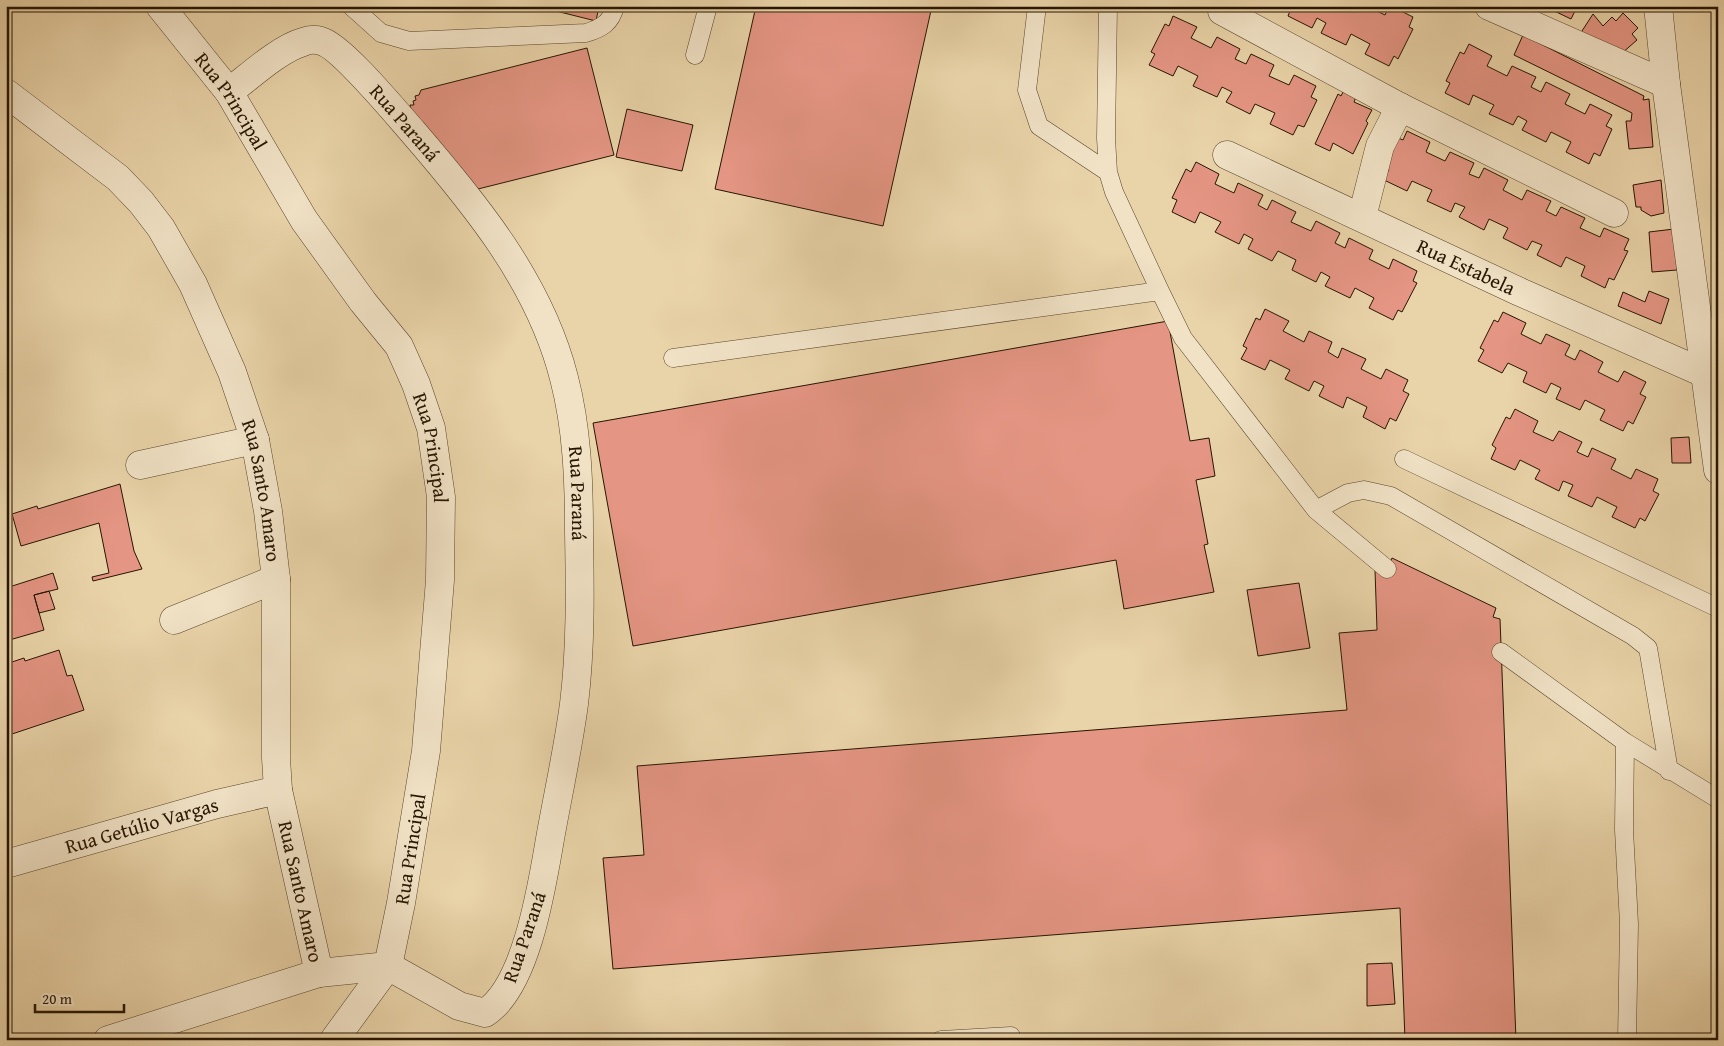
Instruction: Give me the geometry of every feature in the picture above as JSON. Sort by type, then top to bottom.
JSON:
[{"type":"street","name":"Rua Principal","points":[[160,6],[229,92],[304,220],[363,302],[399,346],[416,384],[431,428],[441,497],[440,580],[436,640],[426,751],[401,903],[388,966]]},
{"type":"street","points":[[1489,6],[1666,84]]},
{"type":"street","points":[[1665,7],[1666,84],[1718,470]]},
{"type":"street","points":[[1222,11],[1400,107],[1614,213]]},
{"type":"street","name":"Rua Paraná","points":[[229,92],[296,45],[313,40],[321,41],[332,47],[380,94],[422,144],[490,227],[518,269],[551,336],[564,378],[569,403],[579,466],[580,592],[574,702],[537,910],[520,959],[503,996],[485,1013],[459,1006],[388,966]]},
{"type":"street","name":"Rua Santo Amaro","points":[[6,93],[118,178],[141,202],[161,228],[193,284],[228,364],[255,440],[268,511],[276,579],[276,758],[278,790],[319,973]]},
{"type":"street","points":[[1362,216],[1380,146],[1400,107]]},
{"type":"street","name":"Rua Estabela","points":[[1227,155],[1362,216],[1520,292],[1706,374]]},
{"type":"street","points":[[140,465],[255,440]]},
{"type":"street","points":[[174,620],[276,579]]},
{"type":"street","name":"Rua Getúlio Vargas","points":[[6,864],[217,804],[278,790]]},
{"type":"street","points":[[108,1040],[319,973],[388,966]]},
{"type":"street","points":[[334,1040],[388,966]]},
{"type":"lane","points":[[351,6],[381,33],[409,41],[586,34],[602,28],[612,17],[615,6]]},
{"type":"lane","points":[[695,55],[708,6]]},
{"type":"lane","points":[[1037,6],[1028,90],[1039,126],[1108,172]]},
{"type":"lane","points":[[1108,6],[1106,128],[1108,172],[1114,192],[1183,338],[1316,510],[1387,569]]},
{"type":"lane","points":[[673,358],[1160,291]]},
{"type":"lane","points":[[1404,459],[1718,608]]},
{"type":"lane","points":[[1316,510],[1348,493],[1364,490],[1391,496],[1633,636],[1648,648],[1669,771]]},
{"type":"lane","points":[[1501,652],[1625,742],[1718,800]]},
{"type":"lane","points":[[1625,742],[1624,830],[1629,924],[1627,1040]]},
{"type":"lane","points":[[940,1040],[1011,1036]]},
{"type":"building","points":[[536,6],[599,6],[596,21]]},
{"type":"building","points":[[756,6],[932,6],[883,226],[715,189]]},
{"type":"building","points":[[1292,6],[1367,6],[1385,15],[1389,6],[1391,6],[1413,17],[1409,27],[1413,29],[1398,59],[1394,56],[1389,66],[1365,54],[1370,44],[1351,34],[1346,45],[1321,33],[1326,23],[1317,18],[1312,28],[1288,16]]},
{"type":"building","points":[[1549,6],[1585,6],[1582,12],[1576,9],[1571,19],[1548,8]]},
{"type":"building","points":[[1623,13],[1638,28],[1632,34],[1637,40],[1621,54],[1580,34],[1593,14],[1603,26],[1612,17],[1616,21]]},
{"type":"building","points":[[1173,16],[1197,27],[1191,38],[1211,48],[1217,37],[1240,49],[1235,59],[1246,64],[1251,54],[1274,65],[1269,76],[1289,85],[1294,75],[1316,86],[1311,97],[1317,100],[1304,127],[1298,125],[1293,135],[1270,124],[1275,113],[1255,104],[1250,114],[1226,102],[1232,92],[1222,87],[1217,97],[1193,86],[1198,76],[1178,66],[1173,76],[1149,65],[1155,54],[1151,52],[1165,24],[1169,26]]},
{"type":"building","points":[[1523,35],[1644,96],[1643,100],[1649,99],[1653,147],[1629,149],[1626,121],[1631,121],[1632,113],[1514,55]]},
{"type":"building","points":[[1469,44],[1492,56],[1487,66],[1507,76],[1512,66],[1536,77],[1531,87],[1541,92],[1546,82],[1570,94],[1565,104],[1585,114],[1590,104],[1612,115],[1606,126],[1612,129],[1600,156],[1594,153],[1589,164],[1566,152],[1571,142],[1551,132],[1546,142],[1522,130],[1527,121],[1518,116],[1513,125],[1489,114],[1494,105],[1473,95],[1469,105],[1445,93],[1450,83],[1446,81],[1460,52],[1464,54]]},
{"type":"building","points":[[587,48],[614,155],[478,189],[473,188],[414,123],[410,105],[414,105],[415,96],[419,95],[421,90]]},
{"type":"building","points":[[1346,86],[1358,92],[1354,102],[1372,110],[1353,154],[1333,143],[1330,151],[1315,144],[1338,94],[1341,96]]},
{"type":"building","points":[[627,109],[693,125],[682,171],[616,157]]},
{"type":"building","points":[[1407,131],[1430,142],[1426,152],[1445,161],[1450,152],[1474,163],[1469,174],[1479,178],[1484,168],[1508,180],[1503,190],[1522,200],[1527,190],[1551,201],[1546,211],[1556,216],[1561,207],[1585,218],[1580,228],[1600,237],[1604,228],[1629,239],[1624,250],[1628,251],[1614,280],[1609,278],[1605,288],[1581,276],[1585,266],[1566,257],[1561,267],[1537,255],[1542,245],[1532,241],[1527,250],[1503,238],[1508,228],[1489,219],[1484,230],[1459,217],[1465,207],[1455,203],[1451,212],[1427,201],[1432,190],[1412,181],[1407,191],[1384,180],[1389,169],[1384,166],[1398,138],[1403,140]]},
{"type":"building","points":[[1196,162],[1219,174],[1215,184],[1234,193],[1238,183],[1263,195],[1258,205],[1267,210],[1272,200],[1296,212],[1291,222],[1311,231],[1316,221],[1340,233],[1335,243],[1345,248],[1349,238],[1373,250],[1369,259],[1389,269],[1393,259],[1417,271],[1413,281],[1417,283],[1402,312],[1398,310],[1393,320],[1369,308],[1374,298],[1355,288],[1350,298],[1325,286],[1330,277],[1321,272],[1316,282],[1292,270],[1296,260],[1278,251],[1272,261],[1248,249],[1253,239],[1244,234],[1239,244],[1215,232],[1221,222],[1200,212],[1195,223],[1172,212],[1177,200],[1172,198],[1186,169],[1191,172]]},
{"type":"building","points":[[1661,180],[1664,213],[1651,216],[1641,210],[1641,207],[1636,207],[1633,185]]},
{"type":"building","points":[[1674,229],[1677,270],[1652,272],[1649,232]]},
{"type":"building","points":[[1649,291],[1669,299],[1661,324],[1618,306],[1623,292],[1645,302]]},
{"type":"building","points":[[1265,309],[1289,321],[1283,331],[1304,342],[1309,331],[1332,342],[1328,352],[1338,358],[1342,348],[1366,359],[1361,369],[1381,379],[1386,369],[1408,380],[1403,391],[1409,394],[1396,421],[1390,418],[1385,429],[1363,417],[1367,407],[1347,397],[1343,408],[1319,396],[1324,386],[1314,381],[1309,391],[1285,379],[1290,370],[1270,360],[1265,370],[1241,359],[1247,348],[1243,346],[1256,318],[1260,320]]},
{"type":"building","points":[[1503,312],[1526,323],[1521,334],[1541,344],[1546,334],[1570,345],[1565,355],[1575,360],[1580,350],[1603,362],[1598,372],[1618,382],[1624,371],[1646,382],[1640,394],[1646,397],[1633,424],[1628,421],[1623,431],[1600,420],[1605,410],[1585,400],[1580,410],[1556,399],[1561,388],[1551,383],[1546,393],[1523,382],[1527,372],[1508,363],[1502,373],[1478,361],[1484,350],[1480,348],[1494,320],[1498,322]]},
{"type":"building","points":[[1168,321],[1190,441],[1209,438],[1215,476],[1196,480],[1208,544],[1204,545],[1214,592],[1124,609],[1116,560],[633,646],[593,423]]},
{"type":"building","points":[[1515,409],[1538,421],[1533,432],[1553,441],[1559,431],[1582,442],[1577,452],[1588,457],[1592,448],[1616,459],[1611,469],[1631,479],[1636,469],[1658,479],[1653,491],[1659,494],[1645,521],[1640,518],[1635,528],[1612,517],[1617,507],[1597,497],[1592,507],[1568,496],[1573,485],[1563,481],[1559,491],[1535,479],[1540,470],[1520,460],[1515,470],[1491,459],[1496,448],[1492,445],[1506,417],[1510,419]]},
{"type":"building","points":[[1689,437],[1691,463],[1672,463],[1671,438]]},
{"type":"building","points":[[120,484],[134,551],[142,569],[93,581],[92,577],[109,573],[99,523],[21,546],[12,514],[37,506],[38,509]]},
{"type":"building","points":[[1392,558],[1496,608],[1493,617],[1500,619],[1516,1040],[1405,1040],[1400,908],[613,969],[603,858],[644,855],[637,766],[1347,710],[1339,633],[1377,630],[1375,570],[1387,569]]},
{"type":"building","points":[[53,573],[58,589],[34,595],[44,630],[6,641],[6,588]]},
{"type":"building","points":[[1299,583],[1310,648],[1258,656],[1247,590]]},
{"type":"building","points":[[49,591],[55,609],[39,613],[34,595]]},
{"type":"building","points":[[59,650],[67,676],[72,675],[84,710],[6,736],[6,664],[24,658],[25,661]]},
{"type":"building","points":[[1392,963],[1395,1004],[1367,1006],[1367,964]]}]
